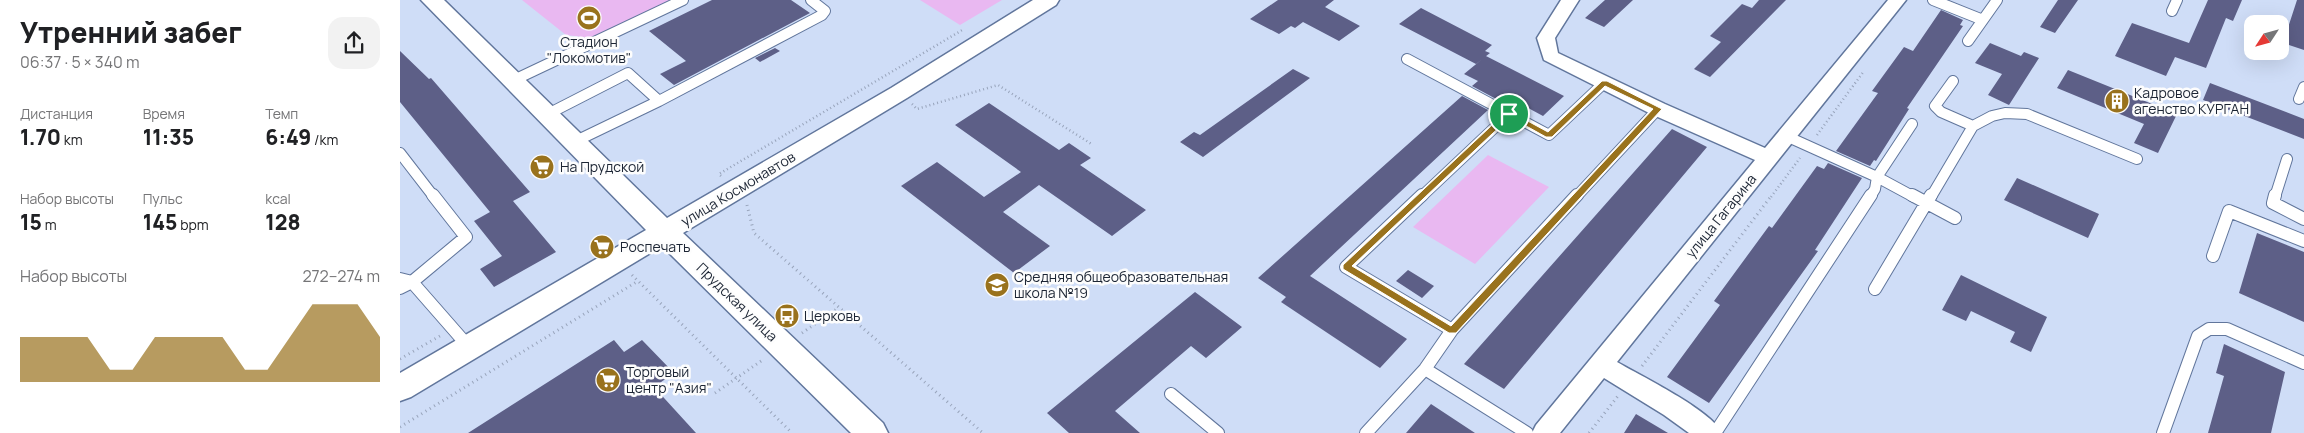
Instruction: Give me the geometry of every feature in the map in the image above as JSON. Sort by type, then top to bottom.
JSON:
[{"type":"street","name":"Прудская улица","points":[[432,0],[576,141],[665,232],[872,433]]},
{"type":"street","name":"улица Космонавтов","points":[[400,388],[461,337],[619,260],[899,94],[1048,0]]},
{"type":"street","points":[[1570,0],[1546,38],[1550,56],[1658,109],[1769,158]]},
{"type":"street","name":"улица Гагарина","points":[[1545,433],[1897,0]]},
{"type":"street","points":[[1600,364],[1709,433]]},
{"type":"lane","points":[[514,80],[683,0]]},
{"type":"lane","points":[[576,141],[659,101],[822,15],[825,11],[811,0]]},
{"type":"lane","points":[[1933,0],[1983,20]]},
{"type":"lane","points":[[1968,41],[1997,0]]},
{"type":"lane","points":[[2172,11],[2177,0]]},
{"type":"lane","points":[[1406,59],[1549,135],[1604,83]]},
{"type":"lane","points":[[548,114],[628,73],[659,101]]},
{"type":"lane","points":[[1953,81],[1935,106],[1941,112],[1973,126]]},
{"type":"lane","points":[[2299,99],[2304,88]]},
{"type":"lane","points":[[1366,433],[1425,369],[1452,330],[1658,109]]},
{"type":"lane","points":[[1874,289],[1973,126],[1990,116],[2015,112],[2027,114],[2137,159]]},
{"type":"lane","points":[[1452,330],[1346,267],[1509,114]]},
{"type":"lane","points":[[1715,433],[1875,189],[1877,177],[1912,124]]},
{"type":"lane","points":[[1786,136],[1877,177],[1955,218]]},
{"type":"lane","points":[[400,153],[466,237],[406,281],[400,288]]},
{"type":"lane","points":[[2287,159],[2273,203],[2304,219]]},
{"type":"lane","points":[[2213,256],[2229,211],[2304,241]]},
{"type":"lane","points":[[406,281],[461,337]]},
{"type":"lane","points":[[2163,433],[2198,336],[2209,329],[2227,329],[2304,363]]},
{"type":"lane","points":[[1425,369],[1527,433]]},
{"type":"lane","points":[[1171,394],[1218,433]]},
{"type":"path","points":[[718,174],[970,25]]},
{"type":"path","points":[[1589,433],[1630,382],[1866,70]]},
{"type":"path","points":[[879,80],[917,109],[935,102],[998,85],[1093,146]]},
{"type":"path","points":[[746,200],[754,232],[983,433]]},
{"type":"path","points":[[619,260],[792,433]]},
{"type":"path","points":[[400,427],[638,281]]},
{"type":"path","points":[[400,359],[461,337]]},
{"type":"shaded area","name":"Стадион \"Локомотив\"","points":[[522,0],[671,0],[590,38],[566,35]]},
{"type":"shaded area","points":[[920,0],[1002,0],[960,25]]},
{"type":"shaded area","points":[[1488,155],[1549,187],[1475,264],[1413,227]]},
{"type":"building","points":[[712,0],[791,0],[810,13],[674,85],[660,74],[686,61],[649,31]]},
{"type":"building","points":[[1278,0],[1334,0],[1325,7],[1360,26],[1339,41],[1303,22],[1295,28],[1291,26],[1279,34],[1250,19]]},
{"type":"building","points":[[1605,0],[1633,0],[1604,27],[1585,18]]},
{"type":"building","points":[[1759,0],[1786,0],[1710,77],[1694,69],[1721,42],[1710,36],[1742,4],[1752,8]]},
{"type":"building","points":[[2058,0],[2078,0],[2055,33],[2040,27]]},
{"type":"building","points":[[2208,0],[2242,0],[2233,21],[2226,18],[2206,68],[2175,57],[2166,76],[2115,56],[2132,23],[2189,43]]},
{"type":"building","points":[[2297,0],[2304,0],[2304,50],[2289,45],[2289,25]]},
{"type":"building","points":[[1421,8],[1492,45],[1485,51],[1490,53],[1476,64],[1399,24]]},
{"type":"building","points":[[1941,10],[1963,20],[1960,25],[1963,26],[1907,108],[1909,109],[1876,161],[1874,160],[1870,166],[1836,151],[1878,93],[1872,91],[1904,47],[1913,51]]},
{"type":"building","points":[[1990,43],[2021,56],[2024,52],[2039,58],[2009,105],[1988,95],[2002,74],[1975,63]]},
{"type":"building","points":[[775,48],[780,51],[760,62],[755,58]]},
{"type":"building","points":[[400,51],[429,79],[431,78],[530,192],[513,201],[556,252],[494,287],[480,269],[502,256],[474,221],[490,212],[400,102]]},
{"type":"building","points":[[1486,56],[1564,96],[1543,116],[1504,95],[1498,100],[1472,86],[1478,81],[1464,74]]},
{"type":"building","points":[[1293,69],[1310,78],[1203,157],[1180,142],[1194,132],[1200,135]]},
{"type":"building","name":"Кадровое агенство КУРГАН","points":[[2068,70],[2177,114],[2158,153],[2134,143],[2144,124],[2057,88]]},
{"type":"building","points":[[2210,83],[2304,119],[2304,139],[2203,100]]},
{"type":"building","points":[[1462,96],[1488,110],[1310,276],[1407,339],[1380,368],[1281,302],[1286,297],[1258,278]]},
{"type":"building","points":[[989,103],[1059,150],[1069,143],[1091,158],[1080,165],[1146,210],[1112,236],[1039,185],[1003,212],[1050,246],[1014,273],[901,186],[937,162],[984,197],[1021,172],[955,125]]},
{"type":"building","points":[[1672,129],[1707,147],[1504,389],[1464,364]]},
{"type":"building","points":[[1828,163],[1862,178],[1815,250],[1818,251],[1709,403],[1667,377],[1720,305],[1714,301],[1769,226],[1772,228],[1817,166],[1824,169]]},
{"type":"building","points":[[2017,178],[2099,214],[2088,238],[2004,200]]},
{"type":"building","points":[[2257,233],[2304,252],[2304,322],[2239,293]]},
{"type":"building","points":[[1408,270],[1434,286],[1422,298],[1396,281]]},
{"type":"building","points":[[1961,275],[2047,317],[2031,352],[2010,342],[2015,332],[1971,311],[1966,321],[1942,310]]},
{"type":"building","points":[[1195,292],[1242,327],[1206,358],[1191,346],[1115,411],[1140,433],[1069,433],[1047,413]]},
{"type":"building","name":"Торговый центр \"Азия\"","points":[[614,340],[624,352],[642,340],[674,373],[654,387],[696,433],[468,433]]},
{"type":"building","points":[[2224,344],[2285,372],[2271,433],[2208,433],[2224,376],[2216,373]]},
{"type":"building","points":[[1431,404],[1475,433],[1406,433]]},
{"type":"building","points":[[1636,414],[1668,433],[1624,433]]},
{"type":"place","name":"Стадион \"Локомотив\"","points":[[589,18]]},
{"type":"place","name":"Кадровое агенство КУРГАН","points":[[2117,101]]},
{"type":"place","name":"На Прудской","points":[[542,167]]},
{"type":"place","name":"Роспечать","points":[[602,247]]},
{"type":"place","name":"Средняя общеобразовательная школа №19","points":[[997,285]]},
{"type":"place","name":"Церковь","points":[[787,316]]},
{"type":"place","name":"Торговый центр \"Азия\"","points":[[608,380]]},
{"type":"route","points":[[1604,83],[1658,109],[1452,330],[1346,267],[1509,114],[1549,135],[1604,83]]}]
